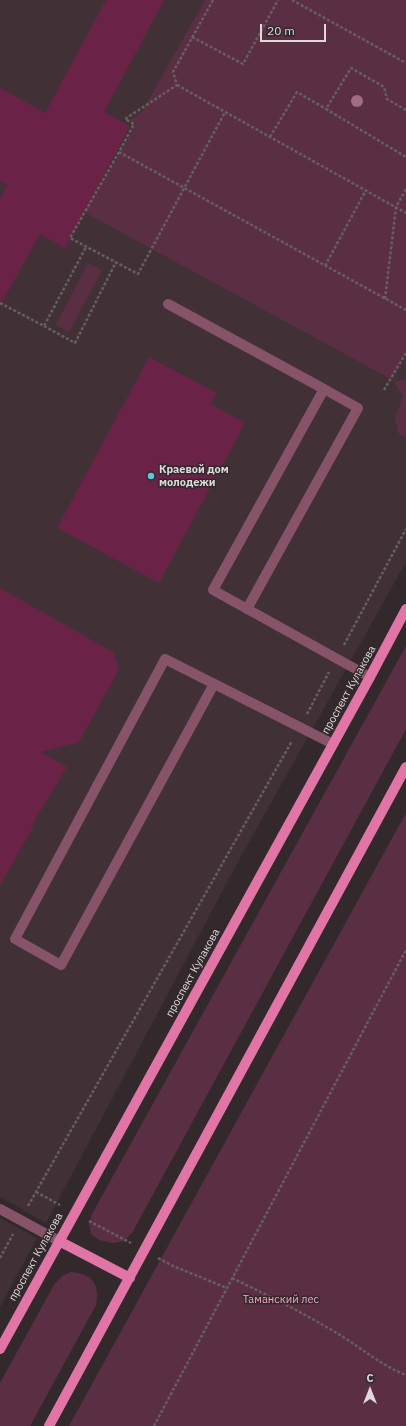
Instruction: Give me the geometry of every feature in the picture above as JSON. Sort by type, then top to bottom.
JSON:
[{"type":"main road","name":"проспект Кулакова","points":[[0,1349],[406,609]]},
{"type":"main road","points":[[49,1426],[406,767]]},
{"type":"main road","points":[[59,1241],[130,1278]]},
{"type":"street","points":[[168,304],[358,408],[248,609]]},
{"type":"street","points":[[324,389],[213,590],[370,677]]},
{"type":"street","points":[[214,684],[61,965],[15,939],[165,660],[214,684],[333,744]]},
{"type":"street","points":[[0,1209],[59,1241]]},
{"type":"path","points":[[212,0],[173,72],[177,85],[406,213]]},
{"type":"path","points":[[192,37],[243,64],[278,0]]},
{"type":"path","points":[[292,0],[406,63]]},
{"type":"path","points":[[326,109],[351,68],[384,87],[387,99],[406,110]]},
{"type":"path","points":[[177,85],[125,119],[134,124],[70,238],[138,274],[225,112]]},
{"type":"path","points":[[270,137],[297,92],[406,157]]},
{"type":"path","points":[[119,152],[406,310]]},
{"type":"path","points":[[385,299],[396,207],[406,189]]},
{"type":"path","points":[[325,266],[366,190]]},
{"type":"path","points":[[44,326],[86,246]]},
{"type":"path","points":[[0,303],[74,342],[116,262]]},
{"type":"path","points":[[384,390],[406,353]]},
{"type":"path","points":[[0,1258],[300,727],[406,529]]},
{"type":"path","points":[[154,1426],[406,950]]},
{"type":"path","points":[[36,1192],[173,1266],[227,1288]]},
{"type":"path","points":[[232,1278],[283,1302],[337,1333],[393,1370],[406,1375]]},
{"type":"shaded area","points":[[0,0],[406,0],[406,562],[240,858],[46,1223],[0,1197]]},
{"type":"shaded area","points":[[0,1218],[37,1238],[0,1307]]},
{"type":"green space","points":[[205,0],[406,0],[406,351],[391,379],[88,214],[85,210],[136,124],[130,120],[142,112]]},
{"type":"green space","points":[[88,263],[102,270],[69,332],[56,325]]},
{"type":"green space","points":[[406,379],[406,437],[398,433],[395,418],[403,396],[394,382]]},
{"type":"green space","points":[[406,646],[406,729],[132,1233],[124,1241],[113,1243],[99,1240],[91,1234],[89,1224],[92,1214]]},
{"type":"green space","name":"Таманский лес","points":[[406,813],[406,1426],[69,1426]]},
{"type":"green space","points":[[71,1272],[85,1275],[93,1281],[97,1291],[96,1305],[30,1426],[0,1426],[0,1383],[54,1285],[62,1276]]},
{"type":"building","points":[[106,0],[164,0],[104,112],[130,126],[65,248],[40,234],[0,306],[0,199],[7,185],[0,181],[0,88],[45,113]]},
{"type":"building","name":"Краевой дом молодежи","points":[[149,357],[217,393],[211,404],[245,423],[159,583],[57,528]]},
{"type":"building","points":[[0,588],[113,652],[119,669],[79,742],[40,752],[67,767],[32,825],[34,826],[0,885]]},
{"type":"place","name":"Краевой дом молодежи","points":[[151,476]]}]
